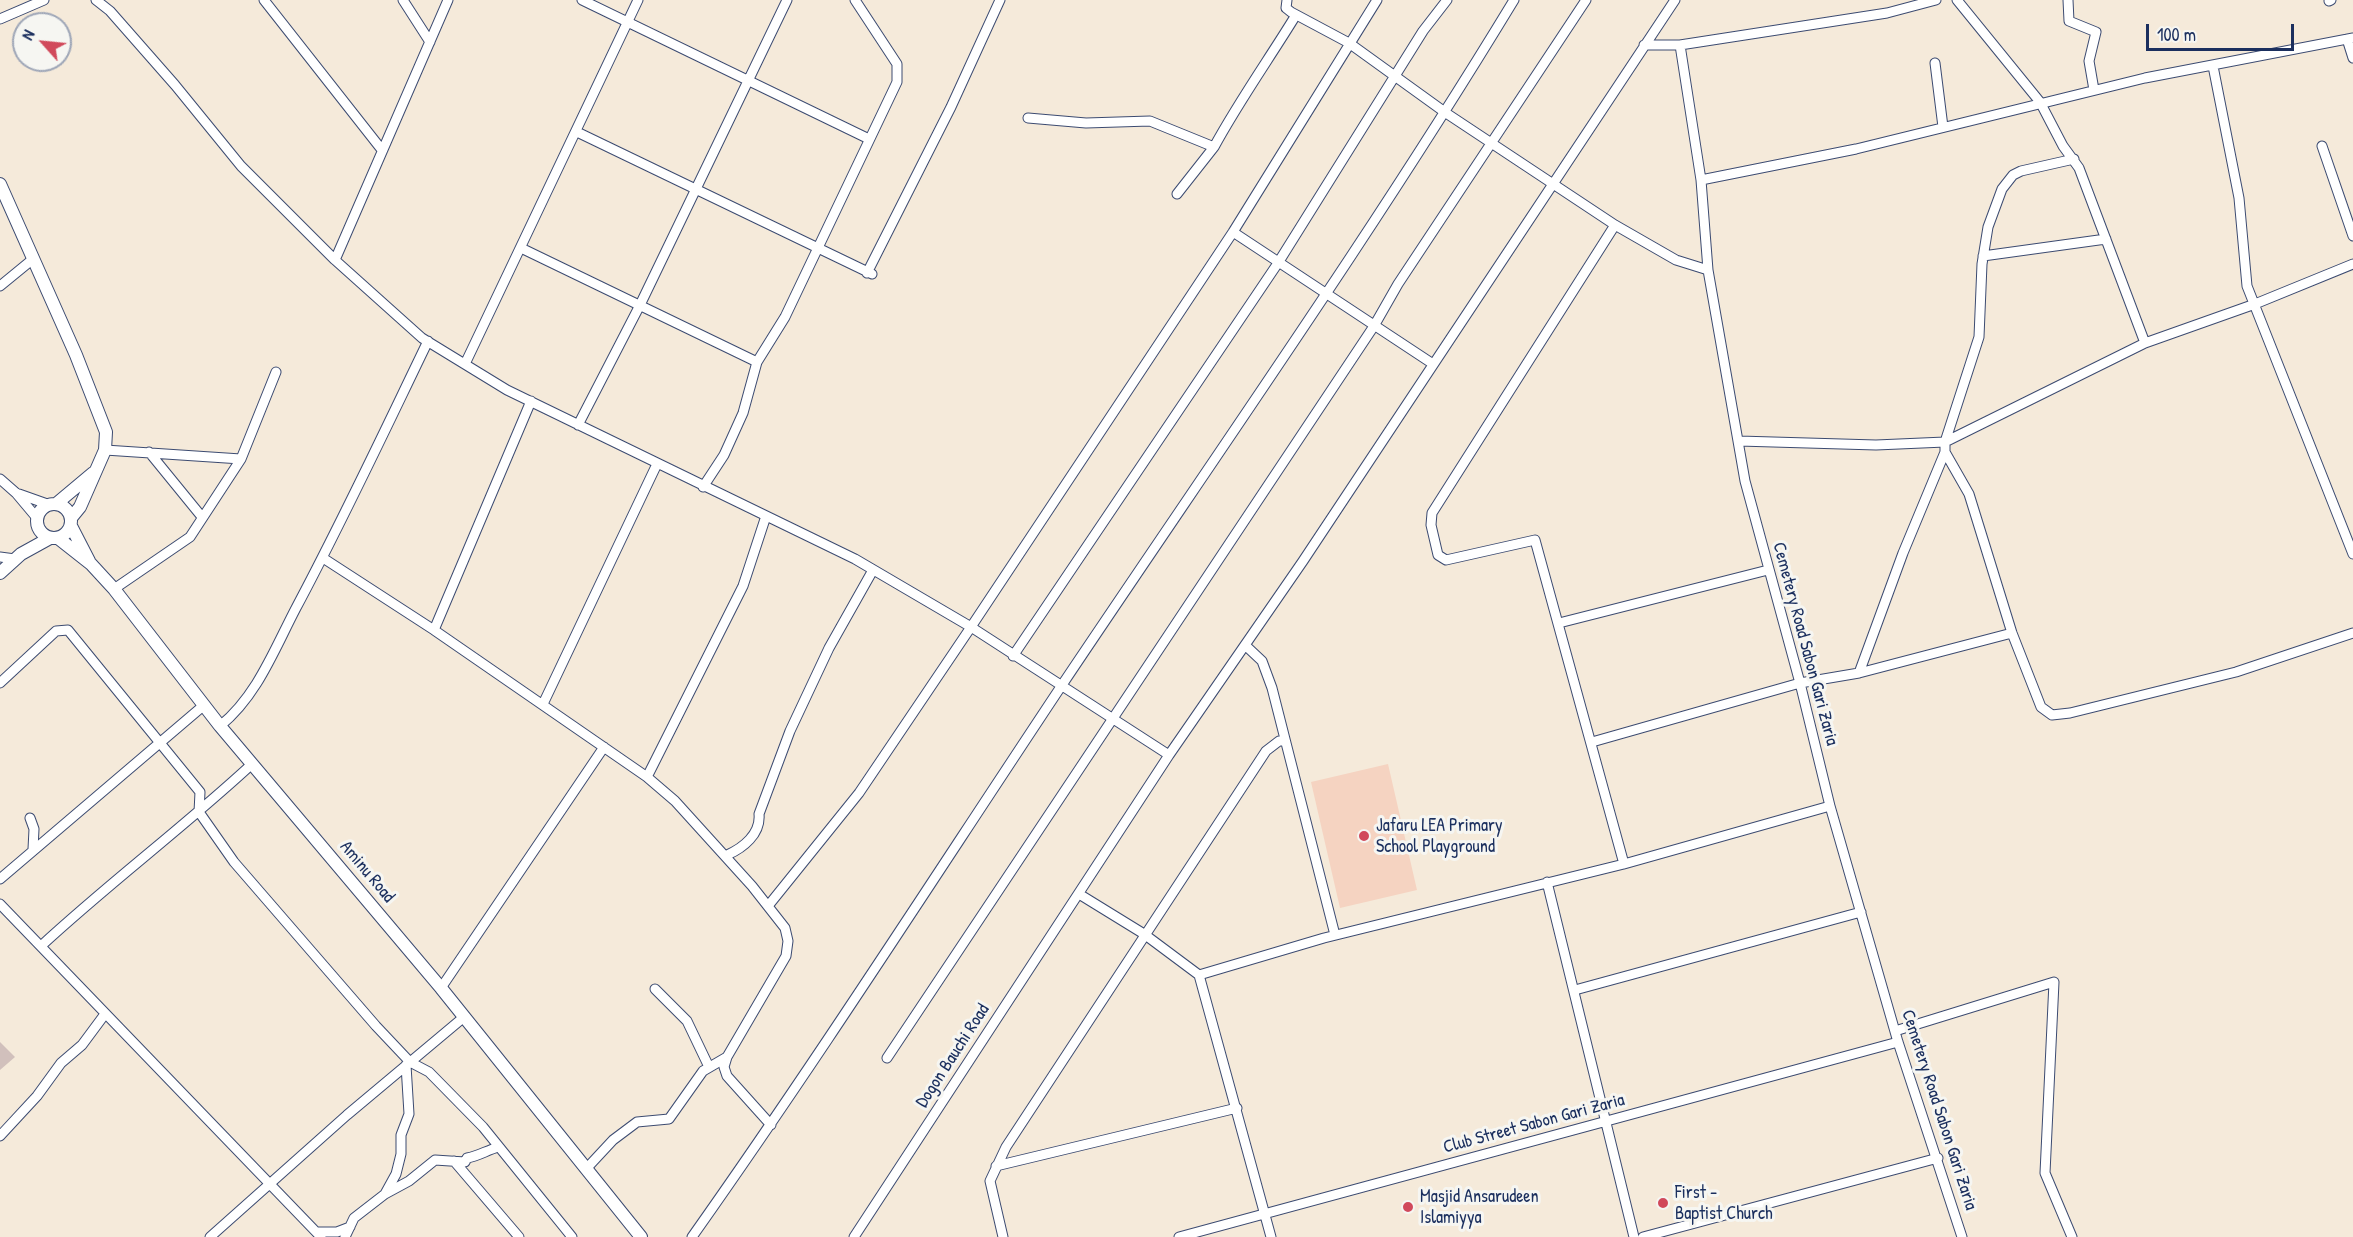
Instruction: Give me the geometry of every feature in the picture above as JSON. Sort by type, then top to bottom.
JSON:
[{"type":"street","points":[[0,19],[44,0]]},
{"type":"street","points":[[96,0],[110,11],[175,85],[241,166],[335,260],[428,341],[531,401],[873,570],[971,627],[1169,755]]},
{"type":"street","points":[[264,0],[382,150]]},
{"type":"street","points":[[403,0],[430,42]]},
{"type":"street","points":[[335,260],[448,0]]},
{"type":"street","points":[[582,0],[870,139]]},
{"type":"street","points":[[465,364],[638,0]]},
{"type":"street","points":[[578,425],[787,0]]},
{"type":"street","points":[[703,487],[724,455],[740,422],[757,362],[785,317],[897,82],[898,69],[855,0]]},
{"type":"street","points":[[577,132],[869,274],[951,107],[1000,0]]},
{"type":"street","points":[[1287,0],[1287,8],[1296,15],[1349,43],[1395,78],[1553,186],[1676,260],[1708,270]]},
{"type":"street","points":[[768,906],[859,793],[971,627],[1233,232],[1377,0]]},
{"type":"street","points":[[1014,656],[1278,263],[1447,0]]},
{"type":"street","points":[[692,1237],[771,1125],[1446,113],[1514,0]]},
{"type":"street","points":[[887,1058],[1374,326],[1398,284],[1586,0]]},
{"type":"street","points":[[1644,45],[1680,45],[1887,13],[1936,0]]},
{"type":"street","points":[[1956,0],[2040,102],[2063,146],[2074,159],[2145,343]]},
{"type":"street","points":[[2068,0],[2069,21],[2096,32],[2089,61],[2094,90]]},
{"type":"street","name":"Dogon Bauchi Road","points":[[854,1237],[1169,755],[1553,186],[1673,1]]},
{"type":"street","points":[[1177,194],[1214,147],[1234,110],[1253,86],[1296,15]]},
{"type":"street","points":[[1701,180],[1856,149],[2094,90],[2350,38],[2353,58]]},
{"type":"street","name":"Cemetery Road Sabon Gari Zaria","points":[[1680,45],[1701,180],[1708,270],[1745,481],[1800,683],[1830,806],[1898,1042],[1938,1158],[1962,1237]]},
{"type":"street","points":[[1935,63],[1943,127]]},
{"type":"street","points":[[2213,66],[2238,198],[2247,286],[2353,554]]},
{"type":"street","points":[[1028,118],[1086,123],[1150,121],[1214,147]]},
{"type":"street","points":[[2322,146],[2353,236]]},
{"type":"street","points":[[1859,673],[1945,452],[1945,442],[1979,337],[1983,256],[1988,227],[2007,180],[2021,171],[2074,159]]},
{"type":"street","points":[[0,184],[106,432],[105,450],[71,522],[54,538],[18,556],[0,557]]},
{"type":"street","points":[[1616,225],[1432,513],[1431,520],[1438,555],[1446,560],[1535,540],[1624,864]]},
{"type":"street","points":[[1233,232],[1433,364]]},
{"type":"street","points":[[1983,256],[2106,239]]},
{"type":"street","points":[[521,248],[757,362]]},
{"type":"street","points":[[0,286],[33,259]]},
{"type":"street","points":[[1739,441],[1876,445],[1945,442],[2145,343],[2255,304],[2353,264]]},
{"type":"street","points":[[220,726],[237,712],[254,688],[322,558],[428,341]]},
{"type":"street","points":[[114,589],[190,537],[241,459],[276,372]]},
{"type":"street","points":[[434,630],[531,401]]},
{"type":"street","points":[[105,450],[241,459]]},
{"type":"street","points":[[149,452],[202,517]]},
{"type":"street","points":[[1945,452],[1969,494],[2012,633],[2041,707],[2052,715],[2070,713],[2236,672],[2353,633]]},
{"type":"street","points":[[543,704],[657,464]]},
{"type":"street","points":[[0,573],[18,556],[38,523],[42,510],[94,472]]},
{"type":"street","points":[[0,479],[16,493],[38,523],[54,538]]},
{"type":"street","points":[[16,493],[66,508],[91,564]]},
{"type":"street","points":[[647,777],[743,586],[766,516]]},
{"type":"street","name":"Aminu Road","points":[[54,538],[91,564],[114,589],[203,706],[441,988],[641,1237]]},
{"type":"street","points":[[322,558],[434,630],[647,777],[675,801],[727,855],[768,906],[785,928],[788,941],[786,956],[727,1057],[724,1067],[727,1076],[771,1125]]},
{"type":"street","points":[[727,855],[745,846],[760,820],[759,814],[790,731],[829,648],[873,570]]},
{"type":"street","points":[[1559,623],[1768,570]]},
{"type":"street","points":[[0,684],[56,631],[68,630],[200,792],[199,812],[234,862],[408,1064],[429,1072],[499,1147],[573,1237]]},
{"type":"street","points":[[1592,742],[1800,683],[1859,673],[2012,633]]},
{"type":"street","points":[[1245,645],[1262,661],[1335,935]]},
{"type":"street","points":[[0,879],[203,706]]},
{"type":"street","points":[[1003,1237],[990,1181],[996,1166],[1144,934],[1266,751],[1279,741],[1285,741]]},
{"type":"street","points":[[441,988],[604,747]]},
{"type":"street","points":[[41,946],[252,764]]},
{"type":"street","points":[[1199,975],[1335,935],[1624,864],[1830,806]]},
{"type":"street","points":[[30,818],[34,829],[33,849]]},
{"type":"street","points":[[1547,882],[1634,1237]]},
{"type":"street","points":[[1078,894],[1144,934],[1199,975],[1238,1108],[1271,1237]]},
{"type":"street","points":[[0,904],[202,1111],[319,1235],[350,1227]]},
{"type":"street","points":[[1575,990],[1861,912]]},
{"type":"street","points":[[1895,1031],[2054,982],[2045,1173],[2072,1237]]},
{"type":"street","points":[[655,989],[687,1021],[709,1067]]},
{"type":"street","points":[[0,1136],[37,1096],[62,1063],[82,1045],[105,1014]]},
{"type":"street","points":[[210,1237],[464,1017]]},
{"type":"street","name":"Club Street Sabon Gari Zaria","points":[[1179,1237],[1898,1042]]},
{"type":"street","points":[[586,1169],[613,1140],[637,1122],[669,1119],[709,1067],[727,1057]]},
{"type":"street","points":[[385,1194],[396,1174],[401,1154],[401,1135],[409,1114],[408,1064]]},
{"type":"street","points":[[996,1166],[1238,1108]]},
{"type":"street","points":[[460,1163],[466,1158],[480,1156],[485,1151],[499,1147]]},
{"type":"street","points":[[1643,1237],[1938,1158]]},
{"type":"street","points":[[345,1237],[354,1218],[385,1194],[409,1181],[430,1162],[442,1159],[460,1163],[519,1237]]},
{"type":"shaded area","name":"Jafaru LEA Primary School Playground","points":[[1388,764],[1417,890],[1340,908],[1311,782]]},
{"type":"shaded area","points":[[0,1042],[15,1057],[0,1070]]},
{"type":"place","name":"Jafaru LEA Primary School Playground","points":[[1364,836]]},
{"type":"place","name":"First - Baptist Church","points":[[1663,1203]]},
{"type":"place","name":"Masjid Ansarudeen Islamiyya","points":[[1408,1207]]}]
